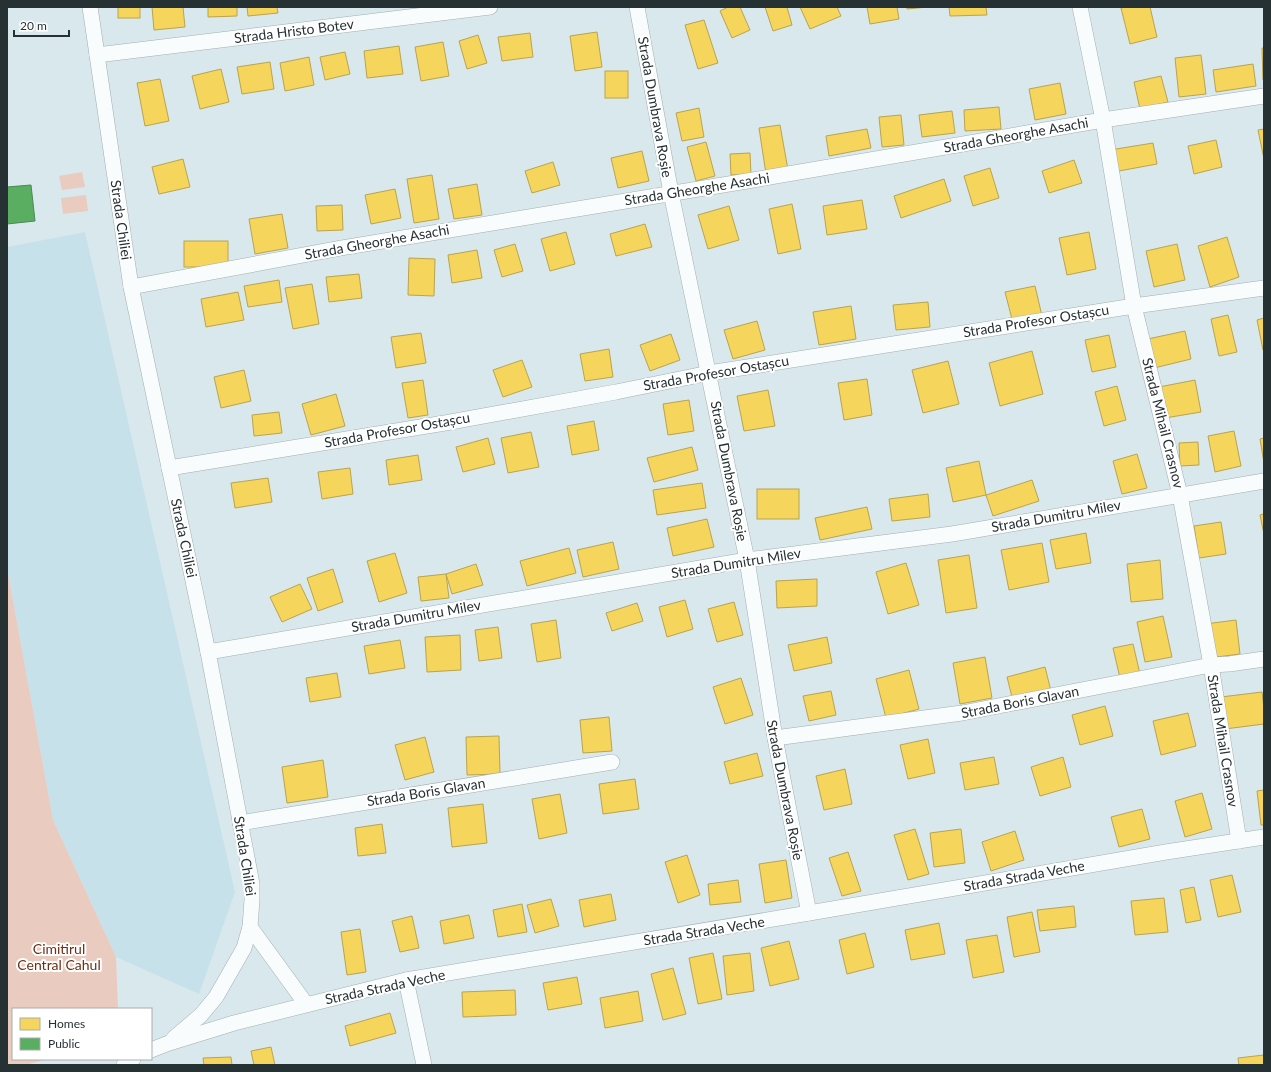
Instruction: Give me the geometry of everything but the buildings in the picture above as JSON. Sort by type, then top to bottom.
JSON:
[{"type":"street","name":"Strada Chiliei","points":[[90,7],[131,287],[208,652],[252,884],[250,927],[244,948],[216,997],[201,1015],[169,1042]]},
{"type":"street","name":"Strada Hristo Botev","points":[[97,55],[490,7]]},
{"type":"street","name":"Strada Dumbrava Roșie","points":[[637,7],[671,193],[747,560],[775,738],[809,913]]},
{"type":"street","name":"Strada Mihail Crasnov","points":[[1080,7],[1103,120],[1134,306],[1180,495],[1211,665],[1239,841]]},
{"type":"street","name":"Strada Gheorghe Asachi","points":[[131,287],[341,248],[1103,120],[1264,96]]},
{"type":"street","name":"Strada Profesor Ostașcu","points":[[169,468],[445,423],[616,392],[709,373],[1134,306],[1264,288]]},
{"type":"street","name":"Strada Dumitru Milev","points":[[208,652],[747,560],[952,534],[1264,481]]},
{"type":"street","name":"Strada Boris Glavan","points":[[775,738],[962,713],[1211,665],[1264,659]]},
{"type":"street","name":"Strada Boris Glavan","points":[[240,823],[612,762]]},
{"type":"street","name":"Strada Strada Veche","points":[[152,1050],[169,1042],[234,1022],[406,980],[1166,852],[1264,837]]},
{"type":"street","points":[[250,927],[306,1004]]},
{"type":"street","points":[[406,980],[424,1065]]},
{"type":"shaded area","points":[[85,232],[235,892],[199,994],[116,957],[53,820],[7,568],[7,247]]},
{"type":"green space","points":[[82,172],[85,187],[62,190],[59,176]]},
{"type":"green space","points":[[86,195],[88,211],[63,214],[61,198]]},
{"type":"green space","name":"Cimitirul Central Cahul","points":[[7,568],[53,820],[116,957],[118,1008],[12,1008],[12,1060],[44,1060],[25,1065],[7,1065]]}]
